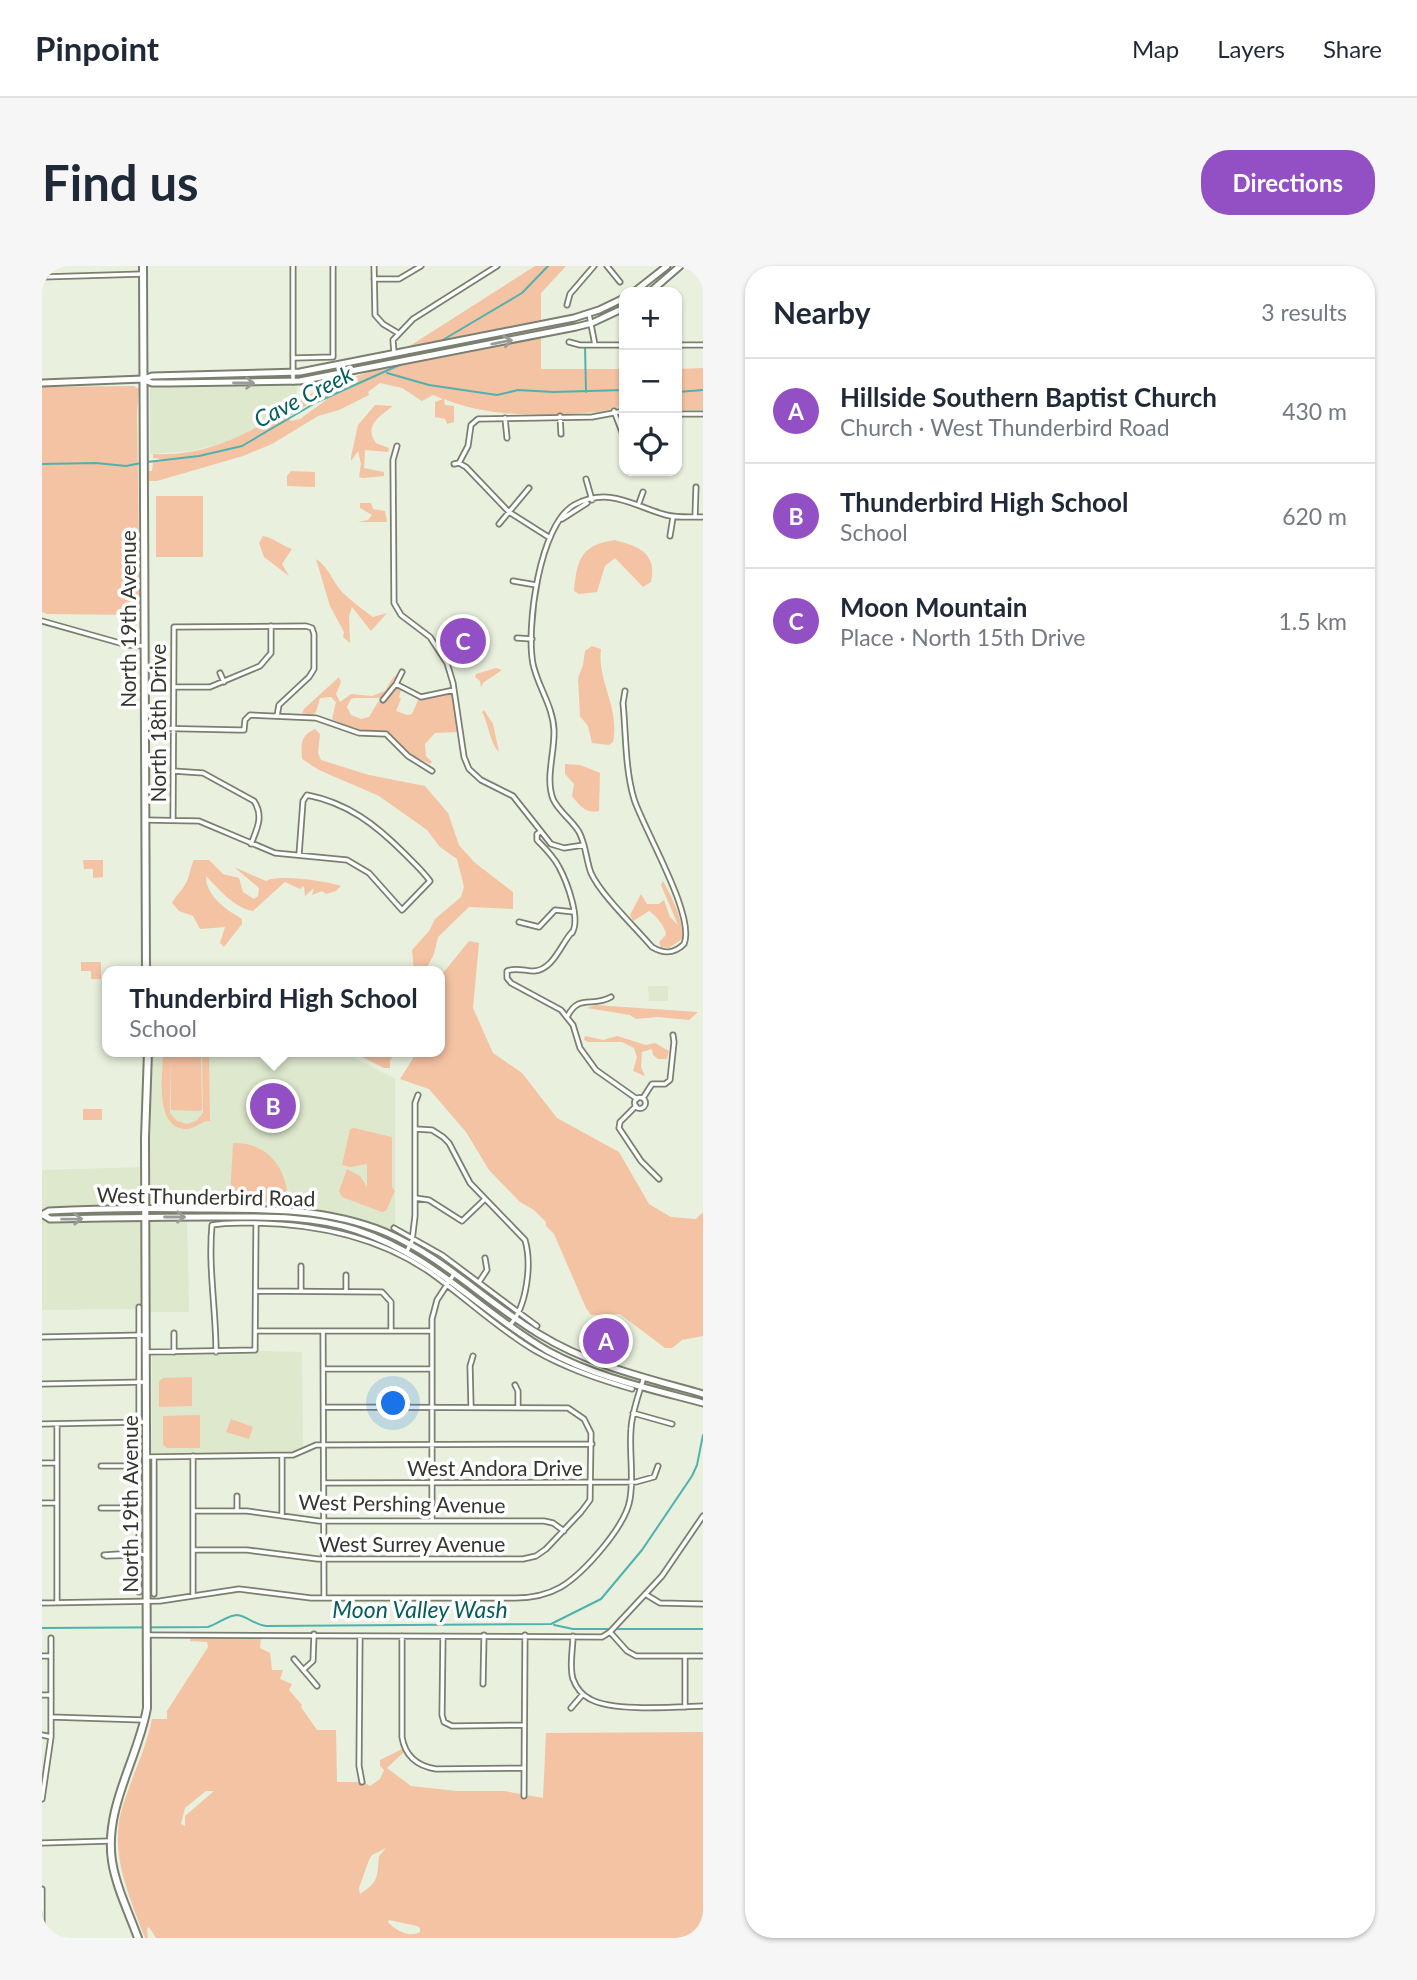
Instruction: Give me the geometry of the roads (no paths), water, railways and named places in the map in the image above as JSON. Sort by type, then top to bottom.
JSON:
[{"type":"main road","name":"North 19th Avenue","points":[[143,266],[146,966]]},
{"type":"main road","points":[[640,287],[667,266]]},
{"type":"main road","points":[[656,287],[680,266]]},
{"type":"main road","points":[[42,383],[143,379],[152,376],[293,372],[589,314],[619,300]]},
{"type":"main road","points":[[143,379],[152,383],[293,382],[592,323],[619,310]]},
{"type":"main road","points":[[394,353],[395,363]]},
{"type":"main road","name":"North 19th Avenue","points":[[138,1938],[113,1870],[111,1842],[115,1808],[145,1720],[147,1691],[146,1601],[150,1457],[143,1422],[142,1382],[146,1352],[142,1335],[146,1217],[145,1057]]},
{"type":"main road","name":"West Thunderbird Road","points":[[42,1215],[49,1211],[146,1208],[299,1211],[337,1217],[376,1229],[455,1272],[538,1334],[589,1359],[702,1393]]},
{"type":"main road","points":[[212,1217],[213,1209]]},
{"type":"main road","name":"West Thunderbird Road","points":[[42,1215],[50,1219],[299,1219],[335,1225],[408,1248],[448,1282],[510,1325],[532,1345],[623,1383],[701,1403]]},
{"type":"main road","points":[[532,1345],[538,1334]]},
{"type":"main road","points":[[701,1403],[702,1393]]},
{"type":"street","points":[[293,266],[293,382]]},
{"type":"street","points":[[294,358],[333,357],[333,266]]},
{"type":"street","points":[[374,266],[375,314],[383,324],[398,333]]},
{"type":"street","points":[[374,279],[399,279],[421,266]]},
{"type":"street","points":[[394,353],[392,342],[413,319],[497,266]]},
{"type":"street","points":[[567,305],[570,294],[594,266]]},
{"type":"street","points":[[607,266],[620,282]]},
{"type":"street","points":[[42,277],[143,274]]},
{"type":"street","points":[[589,314],[595,345]]},
{"type":"street","points":[[569,342],[619,345]]},
{"type":"street","points":[[682,345],[703,345]]},
{"type":"street","points":[[614,411],[619,424]]},
{"type":"street","points":[[550,538],[509,512],[470,470],[456,463],[466,450],[471,425],[475,420],[592,416],[619,411]]},
{"type":"street","points":[[682,414],[703,414]]},
{"type":"street","points":[[560,416],[561,434]]},
{"type":"street","points":[[505,418],[506,438]]},
{"type":"street","points":[[397,446],[393,460],[394,603],[398,612],[435,643],[447,663],[468,767],[481,780],[513,796],[548,842],[560,848],[584,845]]},
{"type":"street","points":[[586,478],[592,500]]},
{"type":"street","points":[[695,517],[696,487]]},
{"type":"street","points":[[499,524],[529,488]]},
{"type":"street","points":[[639,504],[643,492]]},
{"type":"street","points":[[625,691],[623,703],[632,793],[660,855],[687,930],[686,940],[676,950],[665,953],[652,946],[596,881],[577,828],[560,810],[552,796],[550,783],[553,720],[535,672],[532,639],[536,585],[550,538],[564,514],[573,506],[612,497],[674,516],[703,517]]},
{"type":"street","points":[[670,536],[674,516]]},
{"type":"street","points":[[513,581],[536,585]]},
{"type":"street","points":[[42,621],[127,645],[145,646]]},
{"type":"street","points":[[173,687],[206,688],[260,666],[269,657],[272,649],[271,626],[312,628],[313,673],[279,705],[277,716]]},
{"type":"street","name":"North 18th Drive","points":[[173,820],[174,627],[271,626]]},
{"type":"street","points":[[517,638],[532,639]]},
{"type":"street","points":[[220,673],[224,682]]},
{"type":"street","points":[[383,700],[402,673]]},
{"type":"street","points":[[396,684],[421,697],[454,690]]},
{"type":"street","points":[[146,728],[244,730],[247,716],[322,719],[359,733],[386,734],[408,756],[432,771]]},
{"type":"street","points":[[173,771],[199,772],[254,802],[259,809],[259,825],[251,844]]},
{"type":"street","points":[[216,780],[220,774]]},
{"type":"street","points":[[145,820],[200,821],[275,853],[354,863],[377,881],[402,911],[430,881],[390,839],[364,818],[341,805],[307,795],[303,801],[299,855]]},
{"type":"street","points":[[254,802],[259,796]]},
{"type":"street","points":[[540,832],[537,834],[537,840],[559,867],[575,912],[576,926],[545,968],[535,971],[511,969],[506,975],[511,983],[561,1010],[576,1031],[582,1052],[596,1070],[637,1099],[643,1098],[652,1084],[665,1084],[670,1080],[673,1035]]},
{"type":"street","points":[[519,922],[539,927],[555,910],[575,912]]},
{"type":"street","points":[[567,1017],[579,1002],[601,1001],[611,997]]},
{"type":"street","points":[[408,1248],[412,1237],[415,1198],[415,1103],[418,1095]]},
{"type":"street","points":[[636,1106],[639,1109],[644,1107],[646,1102],[643,1098]]},
{"type":"street","points":[[637,1099],[636,1106],[619,1128],[641,1161],[659,1179]]},
{"type":"street","points":[[415,1129],[432,1130],[449,1143],[470,1183],[523,1237],[527,1245],[526,1290],[517,1316],[510,1325]]},
{"type":"street","points":[[415,1198],[429,1200],[461,1221],[485,1199]]},
{"type":"street","points":[[146,1352],[253,1351],[256,1347],[256,1209]]},
{"type":"street","name":"West Thunderbird Road","points":[[216,1352],[216,1319],[212,1292],[212,1225],[256,1220],[308,1226],[359,1238],[403,1257],[448,1282],[532,1345]]},
{"type":"street","name":"West Thunderbird Road","points":[[394,1228],[442,1255],[479,1282],[517,1316],[537,1326]]},
{"type":"street","points":[[479,1282],[487,1270],[485,1258]]},
{"type":"street","points":[[301,1266],[301,1291]]},
{"type":"street","points":[[432,1521],[431,1331],[435,1305],[455,1272]]},
{"type":"street","points":[[346,1275],[346,1290]]},
{"type":"street","points":[[256,1291],[376,1291],[386,1294],[391,1302],[391,1331]]},
{"type":"street","name":"North 19th Avenue","points":[[139,1307],[142,1335],[139,1416]]},
{"type":"street","points":[[256,1331],[431,1331]]},
{"type":"street","points":[[324,1331],[324,1598]]},
{"type":"street","points":[[174,1333],[174,1352]]},
{"type":"street","points":[[42,1337],[142,1335]]},
{"type":"street","points":[[471,1406],[470,1366],[473,1356]]},
{"type":"street","points":[[324,1369],[431,1369]]},
{"type":"street","points":[[42,1603],[146,1601],[243,1589],[324,1598],[515,1598],[548,1593],[570,1581],[617,1530],[628,1507],[631,1482],[630,1433],[644,1377]]},
{"type":"street","points":[[42,1384],[142,1382]]},
{"type":"street","name":"West Thunderbird Road","points":[[623,1383],[632,1390]]},
{"type":"street","points":[[515,1385],[518,1391],[518,1406]]},
{"type":"street","points":[[324,1407],[562,1406],[577,1412],[588,1424],[592,1444],[592,1482]]},
{"type":"street","points":[[633,1413],[672,1424]]},
{"type":"street","points":[[42,1424],[143,1422]]},
{"type":"street","name":"North 19th Avenue","points":[[143,1422],[139,1508],[154,1594]]},
{"type":"street","points":[[57,1424],[57,1602]]},
{"type":"street","points":[[150,1457],[282,1456],[293,1455],[314,1445],[592,1444]]},
{"type":"street","points":[[193,1456],[193,1596]]},
{"type":"street","points":[[282,1456],[282,1516]]},
{"type":"street","points":[[42,1464],[57,1463]]},
{"type":"street","points":[[102,1465],[139,1466]]},
{"type":"street","name":"West Andora Drive","points":[[324,1483],[642,1482],[654,1477],[658,1466]]},
{"type":"street","name":"West Surrey Avenue","points":[[193,1550],[247,1550],[324,1559],[523,1559],[540,1554],[564,1531],[588,1504],[592,1482]]},
{"type":"street","points":[[237,1496],[237,1511]]},
{"type":"street","points":[[42,1503],[57,1503]]},
{"type":"street","points":[[101,1508],[139,1508]]},
{"type":"street","name":"West Pershing Avenue","points":[[193,1511],[237,1511],[324,1521],[544,1521],[553,1523],[564,1531]]},
{"type":"street","points":[[146,1629],[297,1635],[599,1637],[610,1632],[662,1576],[703,1516]]},
{"type":"street","points":[[134,1553],[147,1555],[110,1557],[104,1555],[134,1553]]},
{"type":"street","name":"North 19th Avenue","points":[[139,1592],[147,1555]]},
{"type":"street","points":[[645,1594],[660,1603],[703,1604]]},
{"type":"street","points":[[610,1632],[627,1651],[636,1656],[703,1656]]},
{"type":"street","points":[[303,1670],[313,1661],[314,1634]]},
{"type":"street","points":[[483,1684],[484,1635]]},
{"type":"street","points":[[524,1796],[525,1635]]},
{"type":"street","points":[[360,1636],[359,1771],[362,1782]]},
{"type":"street","points":[[402,1636],[402,1737],[404,1748],[412,1759],[426,1768],[436,1769],[524,1768]]},
{"type":"street","points":[[443,1636],[444,1722],[452,1726],[524,1725]]},
{"type":"street","points":[[573,1636],[572,1674],[576,1686],[583,1694],[601,1703],[634,1707],[703,1706]]},
{"type":"street","points":[[42,1799],[51,1737],[51,1638]]},
{"type":"street","points":[[42,1656],[51,1656]]},
{"type":"street","points":[[685,1656],[685,1707]]},
{"type":"street","points":[[294,1660],[317,1686]]},
{"type":"street","points":[[571,1708],[583,1694]]},
{"type":"street","points":[[42,1695],[51,1695]]},
{"type":"street","points":[[51,1717],[145,1720]]},
{"type":"street","points":[[42,1735],[51,1737]]},
{"type":"street","points":[[42,1843],[111,1842]]},
{"type":"street","points":[[42,1890],[42,1932]]},
{"type":"waterway","name":"Cave Creek","points":[[441,341],[522,293],[548,266]]},
{"type":"waterway","points":[[585,346],[586,392]]},
{"type":"waterway","name":"Cave Creek","points":[[417,356],[427,350]]},
{"type":"waterway","name":"Cave Creek","points":[[147,462],[199,456],[242,446],[317,402],[406,362]]},
{"type":"waterway","points":[[387,373],[429,385],[497,395],[518,390],[619,390]]},
{"type":"waterway","points":[[682,392],[703,390]]},
{"type":"waterway","name":"Cave Creek","points":[[42,464],[96,463],[126,466],[141,463]]},
{"type":"waterway","name":"Moon Valley Wash","points":[[42,1628],[208,1627],[237,1615],[266,1626],[551,1624],[601,1599],[642,1550],[692,1476],[703,1435]]},
{"type":"waterway","points":[[554,1625],[573,1629],[703,1629]]},
{"type":"place","name":"Moon Mountain","points":[[463,641]]},
{"type":"place","name":"Thunderbird High School","points":[[273,1106]]},
{"type":"place","name":"Hillside Southern Baptist Church","points":[[606,1341]]}]
